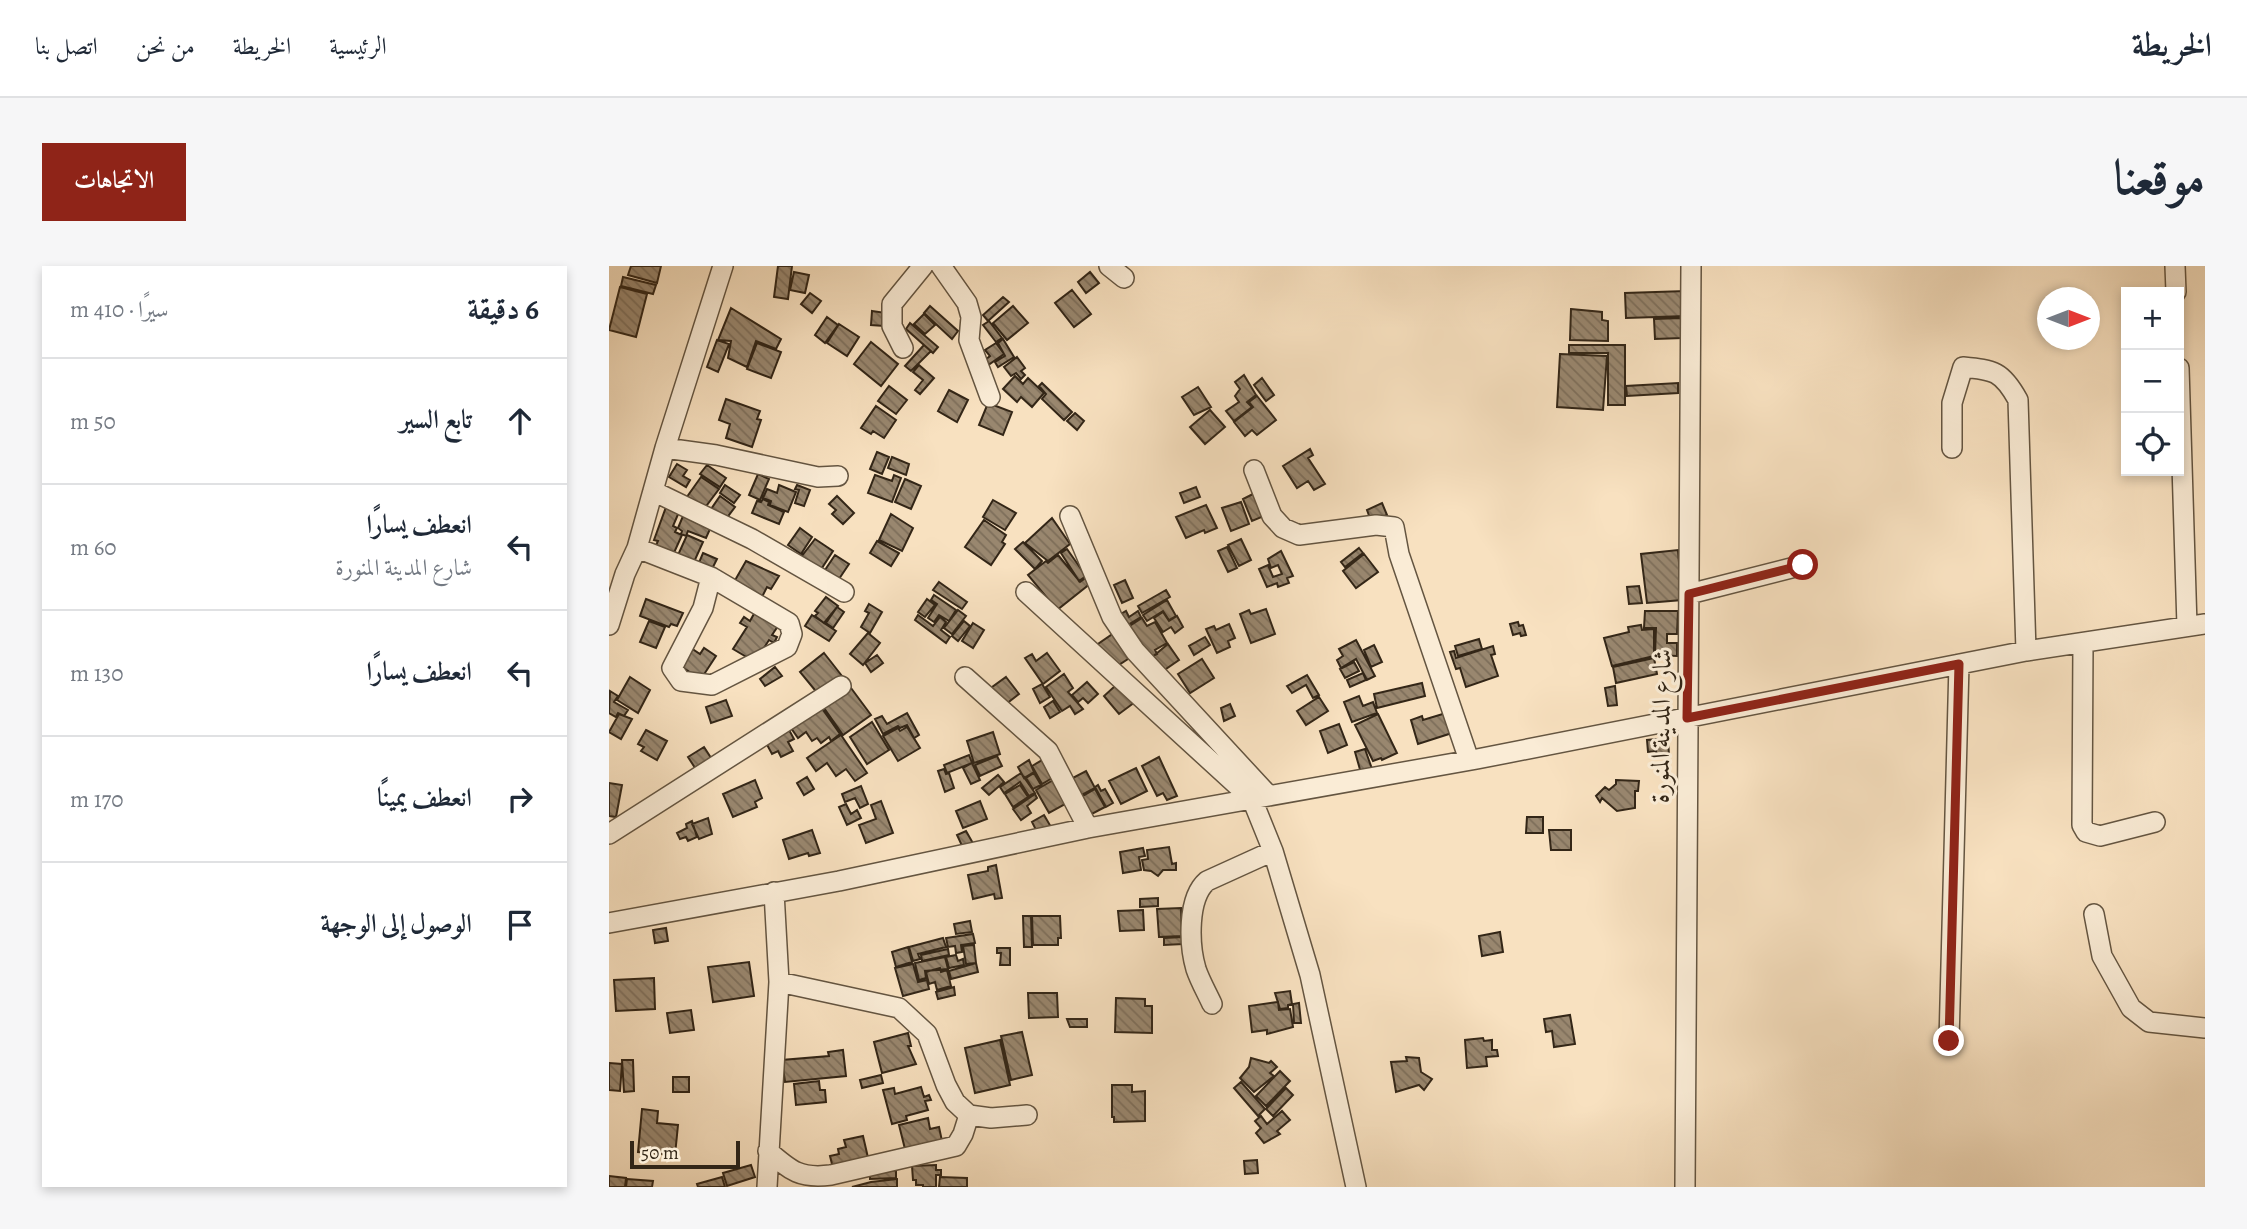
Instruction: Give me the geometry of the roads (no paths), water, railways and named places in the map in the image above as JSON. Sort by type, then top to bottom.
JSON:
[{"type":"street","points":[[609,625],[617,575],[637,548],[664,448],[723,266]]},
{"type":"street","points":[[903,348],[892,326],[892,304],[923,266]]},
{"type":"street","points":[[941,266],[967,303],[971,317],[969,341],[990,397]]},
{"type":"street","name":"شارع المدينة المنورة","points":[[1685,1187],[1691,266]]},
{"type":"street","points":[[2175,266],[2176,287]]},
{"type":"street","points":[[1952,448],[1952,403],[1963,367],[1991,369],[2009,384],[2018,400],[2025,651]]},
{"type":"street","points":[[609,923],[1088,828],[1469,760],[2025,651],[2196,625],[2182,413]]},
{"type":"street","points":[[664,448],[716,455],[818,477],[838,475]]},
{"type":"street","points":[[1254,470],[1272,516],[1283,528],[1299,535],[1376,525],[1394,527],[1399,554],[1469,760]]},
{"type":"street","points":[[653,491],[752,539],[844,592]]},
{"type":"street","points":[[1070,516],[1112,617],[1135,651],[1261,798],[1273,851],[1310,975],[1356,1187]]},
{"type":"street","points":[[637,548],[711,577],[789,623],[792,634],[787,647],[712,685],[681,681],[672,668],[703,608],[711,577]]},
{"type":"street","points":[[1689,594],[1803,565]]},
{"type":"street","points":[[1026,592],[1261,798]]},
{"type":"street","points":[[2083,643],[2082,825],[2086,832],[2100,836],[2155,822]]},
{"type":"street","points":[[1949,1041],[1959,664]]},
{"type":"street","points":[[965,677],[1048,751],[1088,828]]},
{"type":"street","points":[[609,834],[841,686]]},
{"type":"street","points":[[1212,1004],[1196,969],[1191,928],[1194,899],[1200,887],[1207,881],[1273,851]]},
{"type":"street","points":[[767,1187],[779,982],[774,892]]},
{"type":"street","points":[[2094,914],[2102,956],[2131,1007],[2149,1022],[2205,1028]]},
{"type":"street","points":[[779,982],[899,1008],[927,1034],[946,1085],[955,1102],[969,1115],[991,1118],[1027,1115]]},
{"type":"street","points":[[768,1151],[797,1173],[815,1177],[831,1175],[956,1146],[969,1115]]}]
